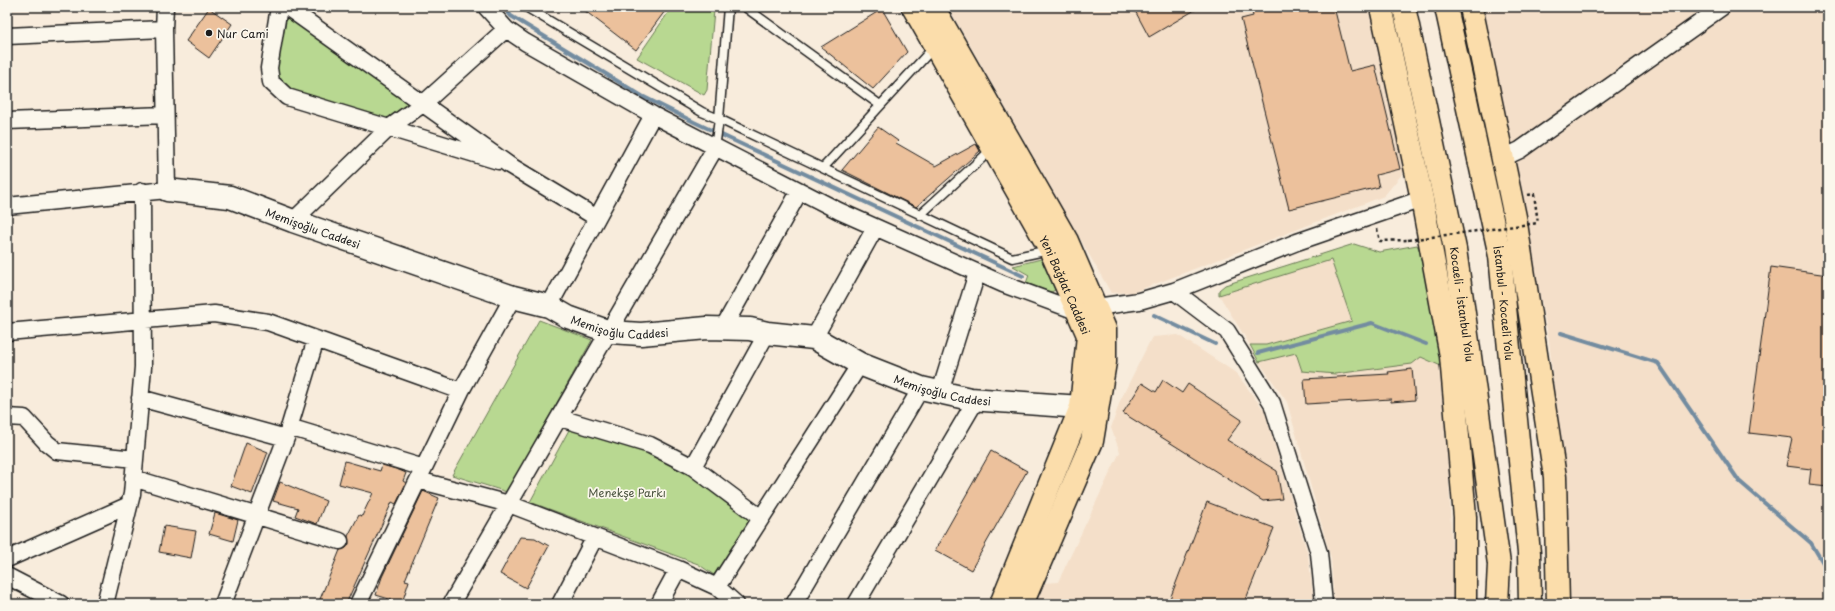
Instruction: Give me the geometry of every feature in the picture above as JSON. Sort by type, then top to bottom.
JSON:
[{"type":"main road","name":"Yeni Bağdat Caddesi","points":[[913,7],[1050,249],[1087,309],[1105,329],[1106,362],[1092,441],[1022,604]]},
{"type":"main road","name":"Yeni Bağdat Caddesi","points":[[933,7],[1067,241],[1087,309],[1088,335],[1081,407],[1001,604]]},
{"type":"main road","points":[[1381,7],[1422,199],[1451,356],[1465,517],[1465,604]]},
{"type":"main road","name":"Kocaeli - İstanbul Yolu","points":[[1404,7],[1455,249],[1499,564],[1497,604]]},
{"type":"main road","name":"İstanbul - Kocaeli Yolu","points":[[1446,7],[1500,256],[1529,553],[1530,604]]},
{"type":"main road","points":[[1471,7],[1516,217],[1555,477],[1558,604]]},
{"type":"street","points":[[7,206],[142,191],[167,190],[164,29],[165,7]]},
{"type":"street","points":[[279,7],[269,68],[271,82],[287,97],[509,165]]},
{"type":"street","points":[[287,7],[424,103],[509,165],[597,218]]},
{"type":"street","points":[[486,7],[506,29],[525,42],[653,115],[716,144],[799,192],[875,228],[977,272],[1087,309],[1139,301],[1174,291],[1297,242],[1422,199]]},
{"type":"street","points":[[1503,158],[1520,150],[1722,7]]},
{"type":"street","points":[[7,36],[164,29]]},
{"type":"street","points":[[293,221],[389,128],[424,103],[506,29]]},
{"type":"street","points":[[7,121],[165,115]]},
{"type":"street","points":[[549,306],[653,115]]},
{"type":"street","points":[[451,604],[610,332],[716,144]]},
{"type":"street","name":"Memişoğlu Caddesi","points":[[167,190],[230,197],[293,221],[513,297],[549,306],[568,317],[610,332],[641,334],[723,328],[750,329],[767,333],[814,338],[860,364],[931,390],[976,400],[1081,407]]},
{"type":"street","points":[[105,604],[129,505],[135,459],[143,367],[142,191]]},
{"type":"street","points":[[723,328],[799,192]]},
{"type":"street","points":[[814,338],[875,228]]},
{"type":"street","points":[[794,604],[931,390],[977,272]]},
{"type":"street","points":[[1174,291],[1227,332],[1272,403],[1319,553],[1324,604]]},
{"type":"street","points":[[358,604],[461,391],[513,297]]},
{"type":"street","points":[[7,332],[143,322],[214,314],[268,322],[461,391]]},
{"type":"street","points":[[693,467],[767,333]]},
{"type":"street","points":[[223,604],[287,432],[316,339]]},
{"type":"street","points":[[717,587],[860,364]]},
{"type":"street","points":[[140,398],[287,432],[421,474],[509,504],[678,569],[717,587],[736,604]]},
{"type":"street","points":[[856,604],[976,400]]},
{"type":"street","points":[[7,417],[24,418],[46,443],[56,451],[135,459]]},
{"type":"street","points":[[560,418],[650,445],[693,467],[761,518]]},
{"type":"street","points":[[133,478],[340,541]]},
{"type":"street","points":[[7,559],[129,505]]},
{"type":"street","points":[[560,604],[596,537]]},
{"type":"street","points":[[660,604],[678,569]]},
{"type":"street","points":[[7,576],[61,604]]},
{"type":"lane","points":[[526,7],[719,122],[823,168],[1012,258],[1050,249]]},
{"type":"lane","points":[[716,144],[728,7]]},
{"type":"lane","points":[[745,7],[880,105]]},
{"type":"lane","points":[[823,168],[936,46]]},
{"type":"lane","points":[[920,214],[993,148]]},
{"type":"path","points":[[1380,240],[1408,240],[1538,223],[1534,194]]},
{"type":"shaded area","points":[[948,7],[1372,7],[1407,168],[1384,196],[1134,292],[1111,293]]},
{"type":"shaded area","points":[[1481,7],[1828,7],[1828,604],[1565,604],[1567,521],[1549,340]]},
{"type":"shaded area","points":[[1331,259],[1352,321],[1266,345],[1250,345],[1219,295]]},
{"type":"shaded area","points":[[1371,334],[1441,366],[1448,456],[1454,604],[1334,604],[1331,558],[1287,402],[1259,362]]},
{"type":"shaded area","points":[[1178,335],[1236,373],[1264,410],[1308,555],[1314,604],[1034,604],[1043,583],[1058,582],[1120,452],[1111,428],[1120,401],[1152,337]]},
{"type":"green space","points":[[672,7],[710,7],[714,10],[707,90],[704,95],[637,58]]},
{"type":"green space","points":[[287,17],[408,103],[385,120],[291,90],[278,78],[276,69]]},
{"type":"green space","points":[[1354,244],[1379,252],[1417,245],[1421,253],[1441,366],[1421,357],[1412,364],[1335,374],[1302,371],[1296,353],[1259,362],[1250,345],[1266,345],[1352,321],[1331,260],[1219,295],[1219,290],[1225,285]]},
{"type":"green space","points":[[1041,259],[1055,290],[1052,292],[1040,291],[1025,286],[1029,275],[1013,266]]},
{"type":"green space","points":[[539,320],[592,340],[507,492],[452,475]]},
{"type":"green space","name":"Menekşe Parkı","points":[[570,428],[647,452],[691,472],[751,519],[714,575],[698,564],[530,502]]},
{"type":"building","points":[[580,7],[668,7],[636,50]]},
{"type":"building","points":[[1133,7],[1200,7],[1149,37]]},
{"type":"building","points":[[1251,7],[1334,7],[1350,71],[1375,65],[1400,169],[1376,175],[1379,187],[1289,209],[1241,19],[1253,16]]},
{"type":"building","name":"Nur Cami","points":[[209,8],[232,24],[209,58],[186,41]]},
{"type":"building","points":[[882,9],[907,52],[873,89],[821,47]]},
{"type":"building","points":[[878,127],[898,141],[896,143],[936,166],[976,144],[980,151],[916,207],[842,170]]},
{"type":"building","points":[[1771,267],[1828,275],[1828,487],[1809,485],[1811,469],[1786,466],[1792,438],[1749,433]]},
{"type":"building","points":[[1412,369],[1415,400],[1391,402],[1391,399],[1306,404],[1304,379],[1389,374],[1388,372]]},
{"type":"building","points":[[1163,380],[1182,393],[1188,384],[1242,420],[1227,440],[1277,471],[1282,499],[1263,501],[1123,413],[1142,383],[1156,392]]},
{"type":"building","points":[[246,443],[268,452],[252,494],[231,486]]},
{"type":"building","points":[[991,451],[1027,471],[971,570],[935,550]]},
{"type":"building","points":[[345,461],[380,471],[382,465],[399,470],[406,473],[403,481],[406,483],[396,504],[392,502],[346,604],[318,604],[340,550],[346,548],[349,544],[348,536],[359,515],[362,516],[373,493],[339,484]]},
{"type":"building","points":[[280,482],[326,501],[317,524],[295,516],[298,508],[273,501]]},
{"type":"building","points":[[423,491],[439,498],[405,580],[409,581],[402,603],[376,595],[382,577]]},
{"type":"building","points":[[1207,502],[1274,528],[1244,604],[1168,604]]},
{"type":"building","points":[[215,513],[238,520],[233,541],[209,534]]},
{"type":"building","points":[[164,526],[196,531],[191,558],[159,552]]},
{"type":"building","points":[[520,537],[535,538],[549,546],[526,588],[500,574]]},
{"type":"waterway","points":[[504,7],[511,16],[642,96],[694,122],[1023,276]]},
{"type":"waterway","points":[[1154,315],[1215,344]]},
{"type":"waterway","points":[[1258,353],[1372,323],[1426,344]]},
{"type":"waterway","points":[[1561,333],[1658,363],[1739,481],[1811,543],[1828,571]]},
{"type":"place","name":"Nur Cami","points":[[209,33]]}]
